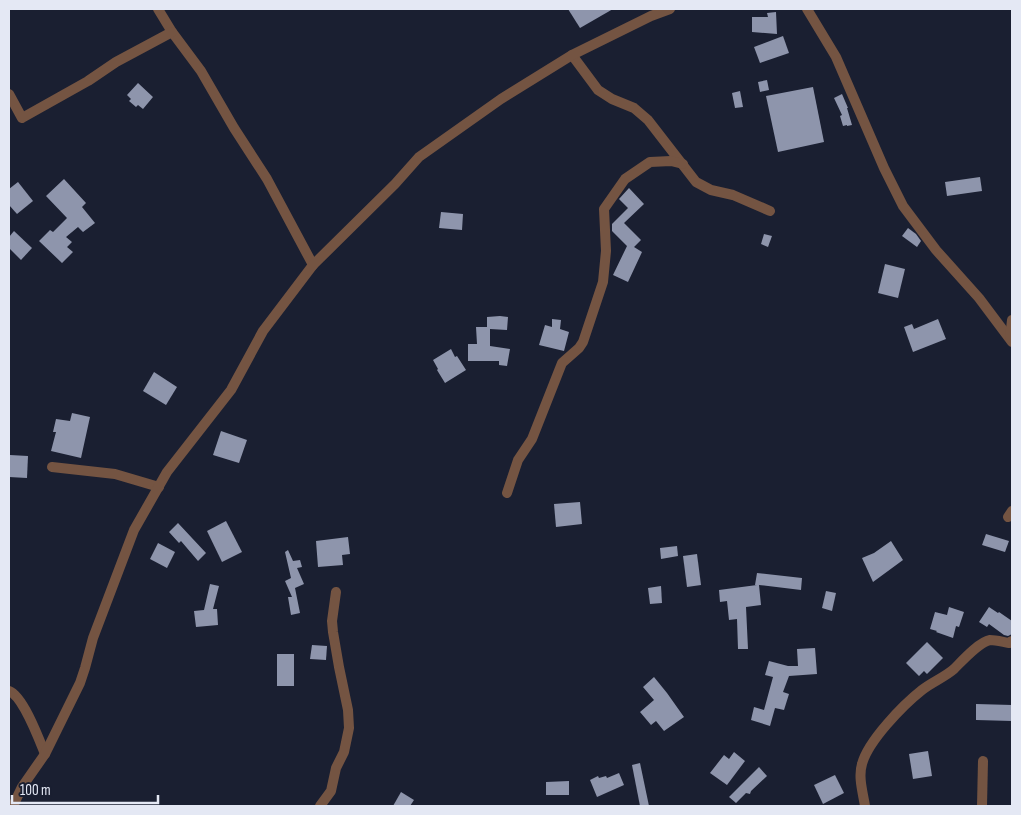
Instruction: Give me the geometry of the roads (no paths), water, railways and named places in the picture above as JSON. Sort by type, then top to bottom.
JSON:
[{"type":"street","points":[[158,9],[172,32],[201,71],[234,128],[267,179],[313,265]]},
{"type":"street","points":[[13,806],[22,787],[45,754],[80,683],[93,638],[134,530],[167,472],[231,390],[263,331],[313,265],[395,184],[419,157],[501,99],[572,55],[651,16],[670,9]]},
{"type":"street","points":[[807,9],[836,57],[881,161],[903,206],[936,250],[979,298],[1011,340]]},
{"type":"street","points":[[9,94],[22,118],[88,81],[116,62],[172,32]]},
{"type":"street","points":[[572,55],[598,90],[612,99],[634,108],[648,120],[696,182],[711,190],[733,195],[770,211]]},
{"type":"street","points":[[507,493],[518,460],[532,439],[562,363],[580,348],[583,342],[603,282],[606,252],[604,209],[625,179],[650,162],[671,161],[683,164]]},
{"type":"street","points":[[1011,340],[1012,320]]},
{"type":"street","points":[[52,466],[114,474],[159,487]]},
{"type":"street","points":[[320,806],[331,791],[336,768],[344,752],[348,728],[348,710],[332,621],[336,592]]},
{"type":"street","points":[[865,806],[860,775],[861,765],[883,729],[922,689],[952,670],[979,646],[990,640],[1009,643],[1012,641]]},
{"type":"street","points":[[9,691],[14,693],[27,713],[45,754]]},
{"type":"street","points":[[982,806],[983,761]]}]
